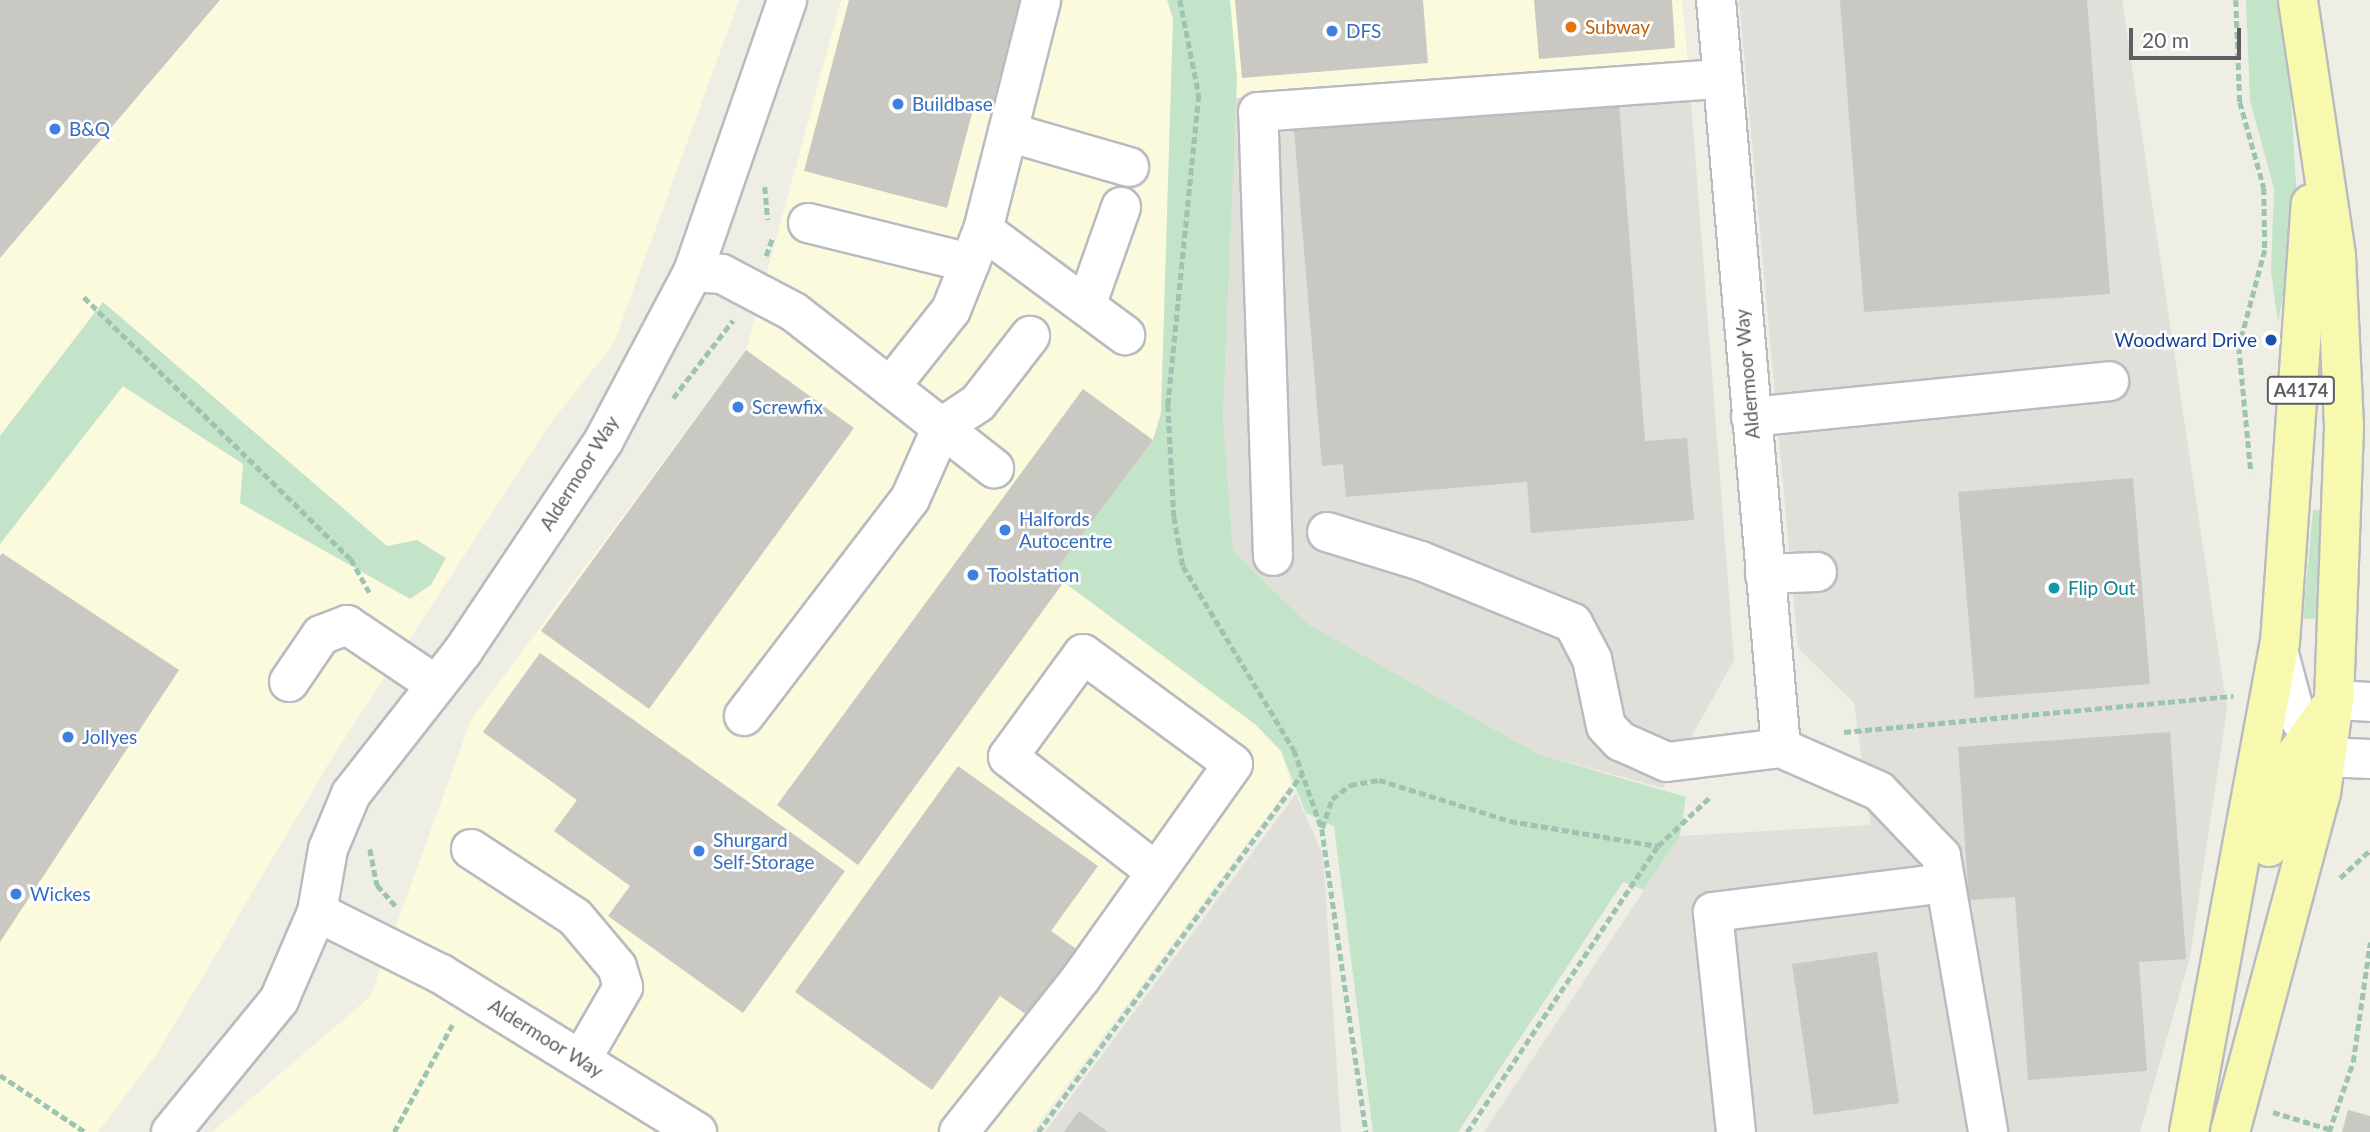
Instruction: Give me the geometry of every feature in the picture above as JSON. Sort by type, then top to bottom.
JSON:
[{"type":"main road","name":"A4174","points":[[2199,1073],[2252,923],[2280,798],[2352,701],[2336,255],[2298,0]]},
{"type":"main road","name":"A4174","points":[[2189,1132],[2278,654],[2315,125]]},
{"type":"main road","name":"A4174","points":[[2230,1132],[2283,947],[2317,746]]},
{"type":"street","name":"Aldermoor Way","points":[[170,1132],[279,1000],[317,912],[328,849],[351,793],[436,685],[604,440],[693,272],[787,0]]},
{"type":"street","points":[[890,387],[951,310],[977,247],[1041,0]]},
{"type":"street","name":"Aldermoor Way","points":[[1716,0],[1781,748]]},
{"type":"street","points":[[1273,556],[1258,112],[1722,79]]},
{"type":"street","points":[[1008,131],[1129,167]]},
{"type":"street","points":[[1086,306],[1121,207]]},
{"type":"street","points":[[808,223],[977,247],[1086,306],[1125,335]]},
{"type":"street","points":[[693,272],[722,274],[751,286],[890,387],[994,468]]},
{"type":"street","points":[[744,716],[910,499],[942,427],[978,403],[1030,337]]},
{"type":"street","points":[[1751,417],[2109,380]]},
{"type":"street","points":[[1327,532],[1420,561],[1573,623],[1592,659],[1606,726],[1620,741],[1667,762],[1781,748],[1879,791],[1941,856],[1988,1132]]},
{"type":"street","points":[[1765,574],[1817,572]]},
{"type":"street","points":[[289,682],[321,635],[347,625],[436,685]]},
{"type":"street","points":[[959,1132],[1156,872],[1233,764],[1083,654],[1008,757],[1156,872]]},
{"type":"street","points":[[2278,654],[2294,710],[2317,746],[2370,759]]},
{"type":"street","points":[[471,849],[575,917],[617,967],[623,987],[581,1060]]},
{"type":"street","points":[[1736,1132],[1713,912],[1945,883]]},
{"type":"street","name":"Aldermoor Way","points":[[317,912],[471,992],[697,1132]]},
{"type":"path","points":[[2236,0],[2240,102],[2264,188],[2265,250],[2239,347],[2253,477]]},
{"type":"path","points":[[84,297],[351,559],[376,604]]},
{"type":"path","points":[[1781,748],[1870,726],[2244,695]]},
{"type":"path","points":[[1038,1132],[1302,774]]},
{"type":"path","points":[[1322,829],[1332,799],[1349,785],[1379,780],[1510,821],[1658,846]]},
{"type":"path","points":[[1467,1132],[1658,846],[1683,816],[1716,793]]},
{"type":"path","points":[[2268,1110],[2329,1131],[2353,1062],[2370,942]]},
{"type":"path","points":[[394,1132],[471,992]]},
{"type":"path","points":[[0,1076],[85,1132]]},
{"type":"shaded area","points":[[0,0],[739,0],[614,343],[550,424],[330,761],[160,1049],[98,1132],[0,1132],[0,544],[122,386],[243,464],[410,598],[417,540],[387,546],[103,303],[0,436]]},
{"type":"shaded area","points":[[841,0],[1167,0],[1173,19],[1161,413],[1153,440],[1053,574],[1256,725],[1281,751],[1291,784],[1032,1132],[212,1132],[370,997],[471,720],[746,350]]},
{"type":"shaded area","points":[[1167,0],[1230,0],[1237,78],[1223,417],[1233,551],[1308,624],[1538,754],[1686,797],[1680,836],[1644,890],[1623,882],[1458,1132],[1373,1132],[1334,826],[1306,813],[1281,751],[1256,725],[1053,574],[1153,440],[1161,413],[1173,19]]},
{"type":"shaded area","points":[[1230,0],[1682,0],[1688,64],[1236,98]]},
{"type":"shaded area","points":[[1739,0],[2122,0],[2227,709],[2190,957],[2140,1132],[1484,1132],[1680,836],[1871,825],[1854,703],[1798,648]]},
{"type":"shaded area","points":[[2246,0],[2277,0],[2290,84],[2298,215],[2278,323],[2271,271],[2274,189],[2250,100]]},
{"type":"shaded area","points":[[1688,64],[1734,660],[1663,788],[1538,754],[1308,624],[1233,551],[1223,417],[1236,98]]},
{"type":"shaded area","points":[[103,302],[387,546],[417,540],[446,558],[431,585],[410,599],[240,503],[243,464],[123,386],[0,544],[0,436]]},
{"type":"shaded area","points":[[2313,510],[2324,510],[2322,620],[2303,618]]},
{"type":"shaded area","points":[[1296,794],[1323,855],[1341,1132],[1045,1132]]},
{"type":"building","name":"B&Q","points":[[0,0],[220,0],[0,258]]},
{"type":"building","name":"Buildbase","points":[[849,0],[1020,0],[992,107],[975,102],[947,208],[804,171]]},
{"type":"building","name":"DFS","points":[[1235,0],[1423,0],[1428,63],[1242,78]]},
{"type":"building","points":[[1534,0],[1672,0],[1675,48],[1539,59]]},
{"type":"building","points":[[1840,0],[2087,0],[2110,294],[1864,312]]},
{"type":"building","points":[[1619,104],[1645,441],[1687,438],[1694,520],[1531,533],[1527,482],[1346,497],[1343,464],[1322,466],[1294,130]]},
{"type":"building","points":[[746,350],[854,428],[649,709],[541,631]]},
{"type":"building","points":[[1083,389],[1153,440],[1053,574],[1063,583],[858,865],[777,805]]},
{"type":"building","name":"Flip Out","points":[[2133,478],[2150,684],[1975,698],[1958,492]]},
{"type":"building","name":"Jollyes","points":[[2,553],[179,670],[0,942],[0,556]]},
{"type":"building","name":"Shurgard Self-Storage","points":[[540,653],[845,871],[743,1013],[608,916],[630,886],[554,831],[577,800],[483,732]]},
{"type":"building","points":[[2170,732],[2186,959],[2139,962],[2147,1071],[2028,1080],[2015,897],[1969,900],[1958,747]]},
{"type":"building","points":[[958,766],[1098,866],[1051,931],[1082,953],[1034,1020],[1000,996],[932,1090],[795,992]]},
{"type":"building","points":[[1877,952],[1899,1103],[1814,1115],[1792,964]]},
{"type":"building","points":[[2348,1110],[2370,1116],[2370,1132],[2342,1132]]},
{"type":"building","points":[[1079,1111],[1108,1132],[1064,1132]]},
{"type":"place","name":"Subway","points":[[1571,27]]},
{"type":"place","name":"DFS","points":[[1332,31]]},
{"type":"place","name":"Buildbase","points":[[898,104]]},
{"type":"place","name":"B&Q","points":[[55,129]]},
{"type":"place","name":"Woodward Drive","points":[[2271,340]]},
{"type":"place","name":"Screwfix","points":[[738,407]]},
{"type":"place","name":"Halfords Autocentre","points":[[1005,530]]},
{"type":"place","name":"Toolstation","points":[[973,575]]},
{"type":"place","name":"Flip Out","points":[[2054,588]]},
{"type":"place","name":"Jollyes","points":[[68,737]]},
{"type":"place","name":"Shurgard Self-Storage","points":[[699,851]]},
{"type":"place","name":"Wickes","points":[[16,894]]}]
